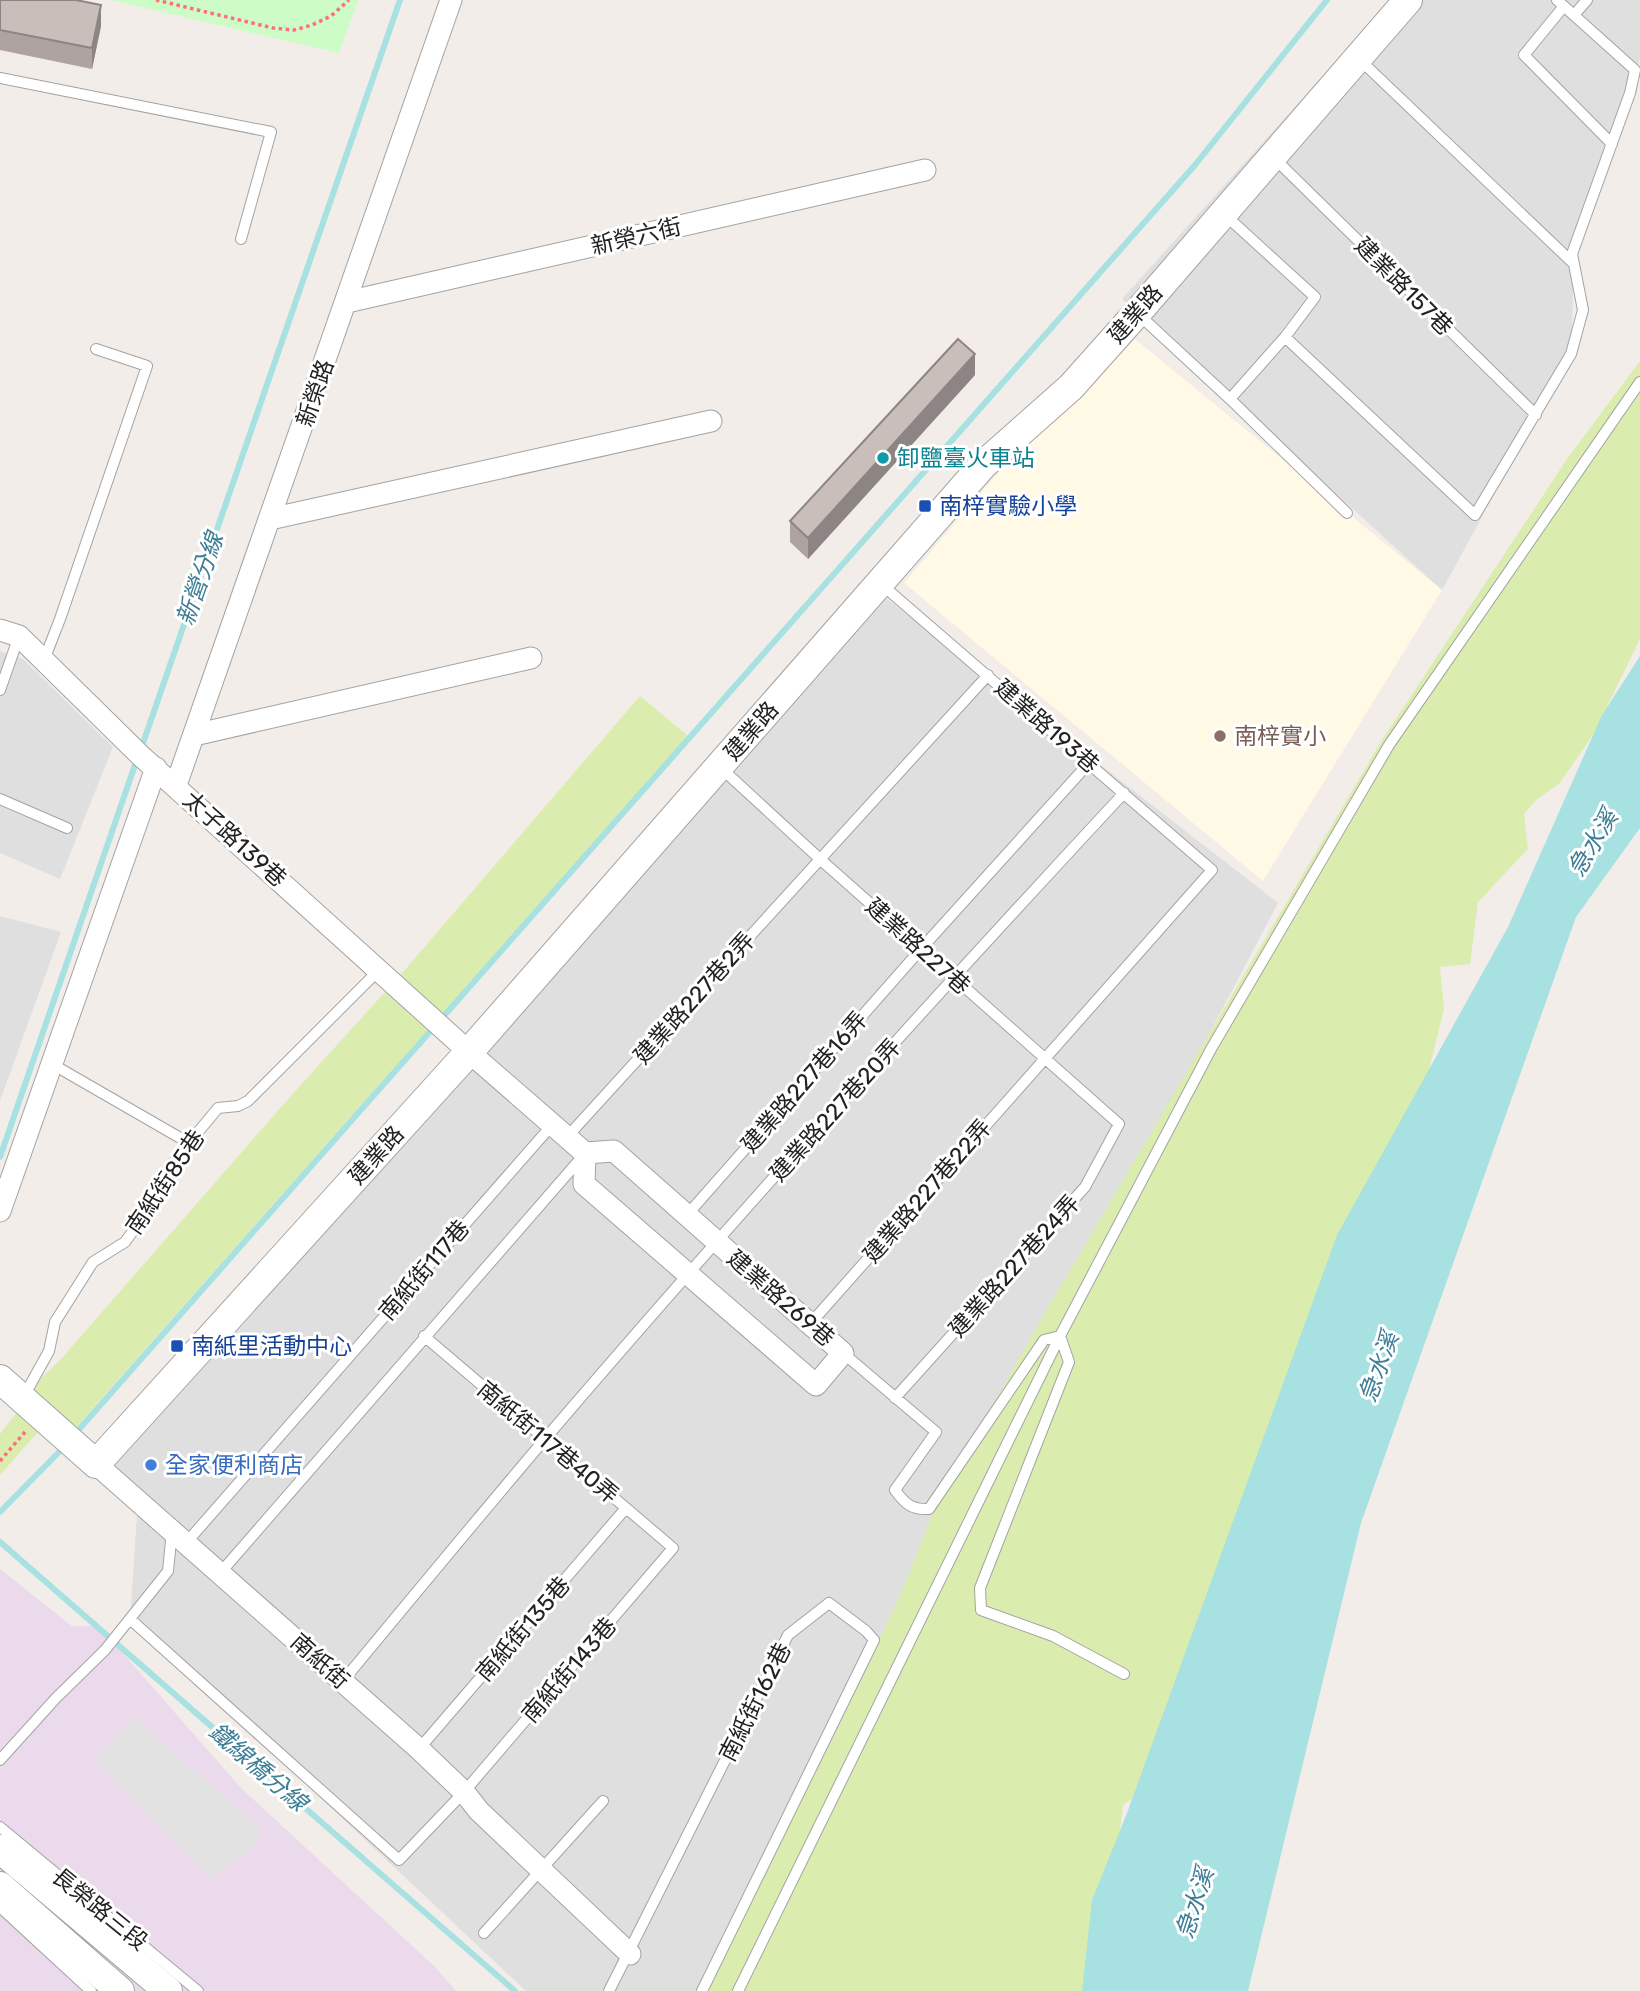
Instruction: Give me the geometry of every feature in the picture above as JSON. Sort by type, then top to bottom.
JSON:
[{"type":"street","name":"新榮路","points":[[176,785],[451,0]]},
{"type":"street","name":"建業路","points":[[96,1464],[469,1052],[983,465],[1070,387],[1137,313],[1408,0]]},
{"type":"street","name":"新榮六街","points":[[347,302],[925,170]]},
{"type":"street","points":[[270,519],[711,421]]},
{"type":"street","name":"太子路139巷","points":[[9,633],[44,660],[148,762],[469,1052]]},
{"type":"street","points":[[194,735],[531,658]]},
{"type":"street","points":[[0,1211],[52,1065],[148,762]]},
{"type":"street","points":[[469,1052],[585,1153]]},
{"type":"street","name":"建業路269巷","points":[[614,1151],[687,1215],[843,1353],[816,1385],[584,1185],[585,1153],[614,1151]]},
{"type":"street","name":"南紙街","points":[[0,1379],[419,1749],[464,1792],[479,1811],[630,1954]]},
{"type":"street","name":"長榮路三段","points":[[0,1849],[168,1991]]},
{"type":"street","name":"長榮路三段","points":[[0,1886],[120,1991]]},
{"type":"lane","points":[[1574,15],[1587,0]]},
{"type":"lane","points":[[1285,337],[1475,515],[1571,354],[1583,310],[1572,254],[1612,144],[1630,93],[1635,70],[1560,3],[1524,55],[1612,144]]},
{"type":"lane","points":[[1358,58],[1574,264]]},
{"type":"lane","points":[[0,78],[271,132],[241,239]]},
{"type":"lane","name":"建業路157巷","points":[[1272,156],[1536,415]]},
{"type":"lane","points":[[1223,213],[1315,296],[1285,337],[1230,399]]},
{"type":"lane","points":[[1137,313],[1347,513]]},
{"type":"lane","points":[[44,660],[147,366],[96,349]]},
{"type":"lane","points":[[738,1991],[1060,1336],[1211,1049],[1389,745],[1640,382]]},
{"type":"lane","name":"建業路193巷","points":[[881,584],[1212,870]]},
{"type":"lane","points":[[0,690],[9,633]]},
{"type":"lane","name":"建業路227巷2弄","points":[[559,1131],[821,860],[988,675]]},
{"type":"lane","name":"建業路227巷16弄","points":[[687,1215],[1089,763]]},
{"type":"lane","name":"建業路227巷","points":[[720,766],[821,860],[1119,1124]]},
{"type":"lane","name":"建業路227巷20弄","points":[[343,1681],[545,1439],[718,1242],[953,977],[1124,793]]},
{"type":"lane","points":[[0,799],[67,828]]},
{"type":"lane","name":"建業路227巷22弄","points":[[810,1324],[1212,870]]},
{"type":"lane","name":"南紙街85巷","points":[[31,1407],[49,1351],[55,1322],[93,1262],[125,1242],[144,1216],[156,1187],[218,1108],[238,1106],[248,1101],[379,970]]},
{"type":"lane","points":[[52,1065],[189,1143]]},
{"type":"lane","name":"建業路227巷24弄","points":[[895,1398],[1085,1187],[1119,1124]]},
{"type":"lane","name":"南紙街117巷","points":[[179,1537],[559,1131]]},
{"type":"lane","name":"南紙街117巷","points":[[221,1572],[585,1153]]},
{"type":"lane","name":"南紙街117巷40弄","points":[[424,1336],[673,1548]]},
{"type":"lane","points":[[843,1353],[936,1432],[895,1490],[902,1500],[915,1510],[929,1509],[1044,1340],[1060,1336]]},
{"type":"lane","points":[[1060,1336],[1069,1362],[980,1588],[981,1610],[1053,1636],[1124,1674]]},
{"type":"lane","name":"南紙街135巷","points":[[419,1749],[626,1508]]},
{"type":"lane","points":[[0,1760],[56,1698],[105,1650],[130,1619],[168,1571],[179,1537]]},
{"type":"lane","name":"南紙街143巷","points":[[130,1619],[399,1860],[464,1792],[673,1548]]},
{"type":"lane","name":"南紙街162巷","points":[[609,1991],[630,1954],[788,1635],[829,1604],[874,1640],[702,1991]]},
{"type":"lane","points":[[484,1933],[603,1801]]},
{"type":"lane","name":"長榮路三段","points":[[0,1827],[198,1991]]},
{"type":"lane","points":[[0,1907],[91,1991]]},
{"type":"path","points":[[156,0],[273,28],[294,30],[331,16],[349,0]]},
{"type":"path","points":[[0,1461],[31,1407]]},
{"type":"shaded area","points":[[1391,0],[1640,0],[1640,59],[1574,264],[1571,354],[1442,590],[1122,299]]},
{"type":"shaded area","name":"南梓實小","points":[[1135,339],[1442,590],[1263,881],[904,583],[998,473],[1081,396]]},
{"type":"shaded area","points":[[869,585],[1278,903],[706,1991],[526,1991],[130,1619],[138,1501],[96,1464]]},
{"type":"shaded area","points":[[0,651],[23,659],[113,747],[60,879],[0,853]]},
{"type":"shaded area","points":[[0,916],[61,932],[0,1101]]},
{"type":"shaded area","points":[[0,1569],[72,1626],[99,1626],[240,1787],[434,1966],[456,1991],[0,1991]]},
{"type":"shaded area","points":[[133,1717],[260,1828],[254,1847],[210,1877],[95,1761]]},
{"type":"green space","points":[[110,0],[358,0],[339,53]]},
{"type":"green space","points":[[1640,361],[1640,639],[1593,735],[1559,784],[1536,800],[1524,814],[1528,849],[1478,902],[1470,964],[1440,967],[1444,1009],[1390,1228],[1180,1765],[1123,1805],[1101,1991],[696,1991],[830,1745],[905,1584],[935,1507],[1042,1318],[1382,740],[1567,459]]},
{"type":"green space","points":[[640,696],[688,736],[71,1433],[29,1390],[61,1359],[403,972]]},
{"type":"green space","points":[[17,1412],[38,1432],[0,1475],[0,1434]]},
{"type":"water","name":"急水溪","points":[[1640,656],[1640,828],[1576,917],[1361,1523],[1248,1991],[1082,1991],[1092,1900],[1127,1813],[1337,1235],[1508,927],[1602,715]]},
{"type":"building","points":[[0,0],[76,0],[101,5],[92,48],[0,30]]},
{"type":"building","points":[[958,339],[975,354],[808,538],[790,521]]},
{"type":"waterway","name":"新營分線","points":[[141,749],[400,0]]},
{"type":"waterway","points":[[74,1435],[1195,165],[1327,0]]},
{"type":"waterway","name":"新營分線","points":[[0,1157],[137,759]]},
{"type":"waterway","points":[[0,1512],[65,1446]]},
{"type":"waterway","name":"鐵線橋分線","points":[[0,1542],[515,1991]]},
{"type":"place","name":"卸鹽臺火車站","points":[[883,458]]},
{"type":"place","name":"南梓實驗小學","points":[[925,506]]},
{"type":"place","name":"南梓實小","points":[[1220,736]]},
{"type":"place","name":"南紙里活動中心","points":[[177,1346]]},
{"type":"place","name":"全家便利商店","points":[[151,1465]]}]
